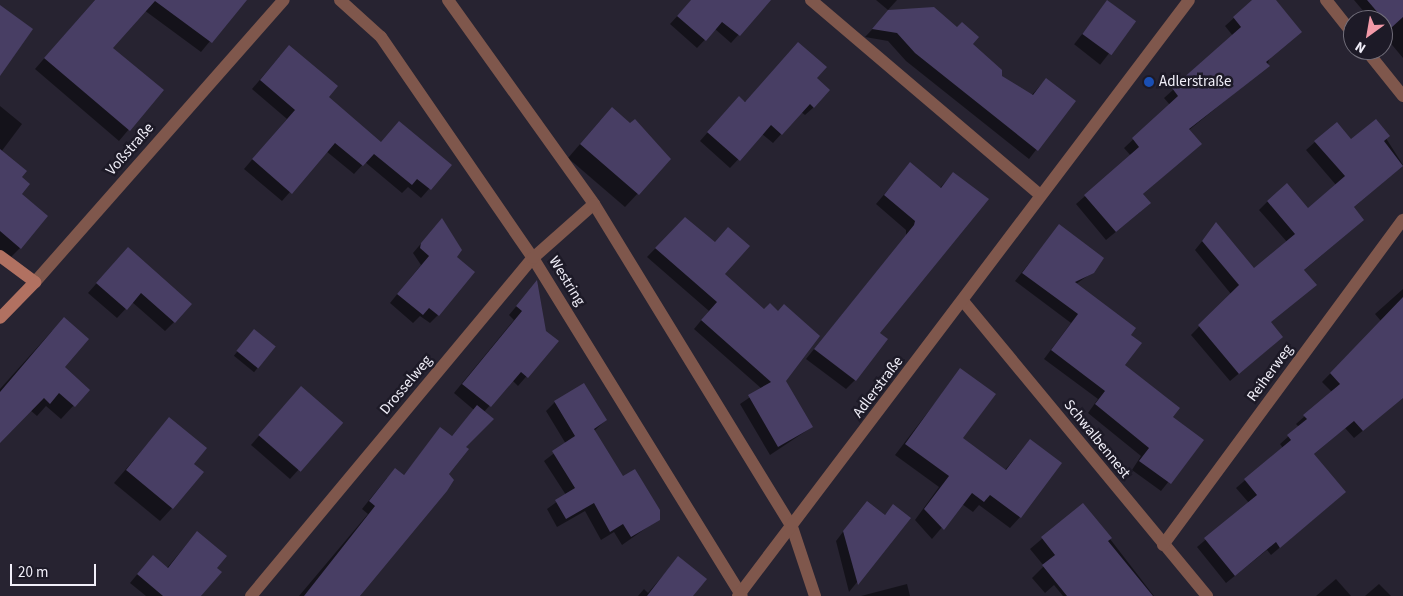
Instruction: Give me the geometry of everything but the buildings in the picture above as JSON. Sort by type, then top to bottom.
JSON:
[{"type":"street","name":"Voßstraße","points":[[0,318],[35,282],[284,0]]},
{"type":"street","name":"Westring","points":[[340,0],[381,37],[533,258],[740,595]]},
{"type":"street","points":[[448,0],[594,204],[792,527],[814,596]]},
{"type":"street","points":[[811,0],[1039,194]]},
{"type":"street","name":"Adlerstraße","points":[[740,595],[963,301],[1039,194],[1189,0]]},
{"type":"street","points":[[1326,0],[1343,21]]},
{"type":"street","points":[[1374,60],[1403,96]]},
{"type":"street","name":"Drosselweg","points":[[252,596],[533,258],[594,204]]},
{"type":"street","name":"Reiherweg","points":[[1163,545],[1403,220]]},
{"type":"street","points":[[0,256],[35,282]]},
{"type":"street","name":"Schwalbennest","points":[[963,301],[1207,596]]},
{"type":"place","name":"Adlerstraße","points":[[1149,82]]}]
